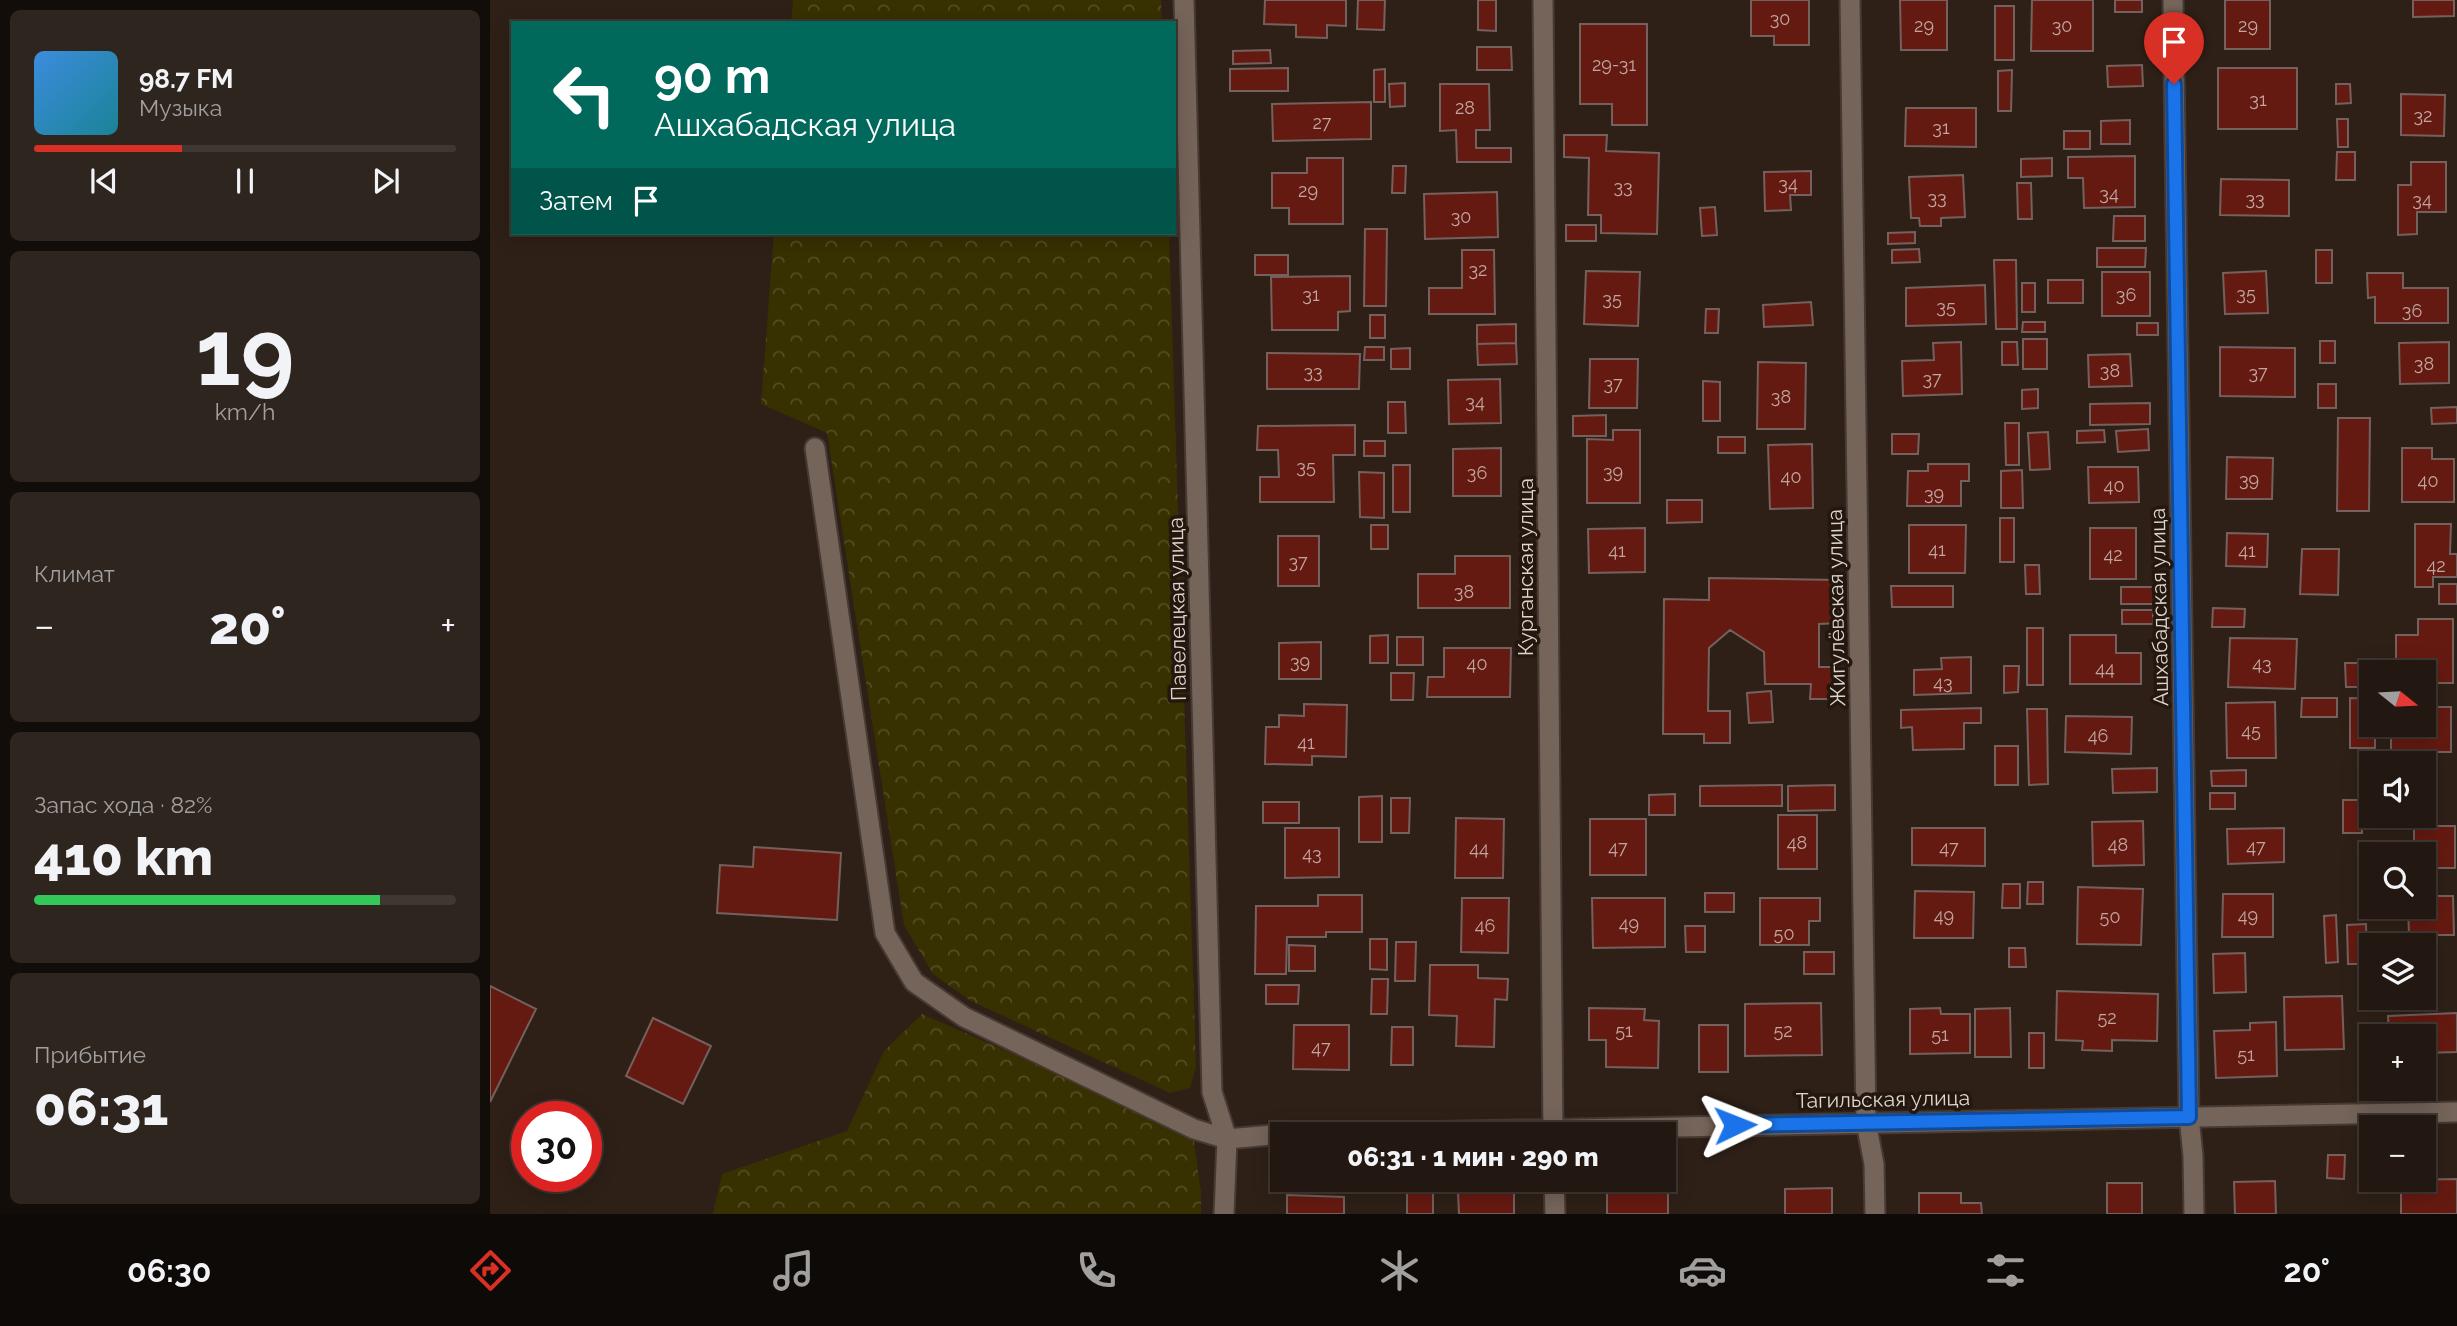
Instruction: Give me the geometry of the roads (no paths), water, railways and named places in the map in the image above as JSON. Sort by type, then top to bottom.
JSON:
[{"type":"street","name":"Павелецкая улица","points":[[1184,0],[1212,1092],[1227,1139],[1224,1214]]},
{"type":"street","name":"Курганская улица","points":[[1543,0],[1553,1122]]},
{"type":"street","name":"Жигулёвская улица","points":[[1850,0],[1866,1122],[1874,1164],[1875,1214]]},
{"type":"street","name":"Ашхабадская улица","points":[[2173,0],[2189,1117],[2194,1214]]},
{"type":"street","points":[[814,447],[885,933],[914,982],[964,1017],[1194,1129],[1227,1139],[1270,1136]]},
{"type":"street","name":"Тагильская улица","points":[[1676,1128],[1866,1122],[2457,1112]]},
{"type":"street","points":[[1554,1192],[1555,1214]]}]
